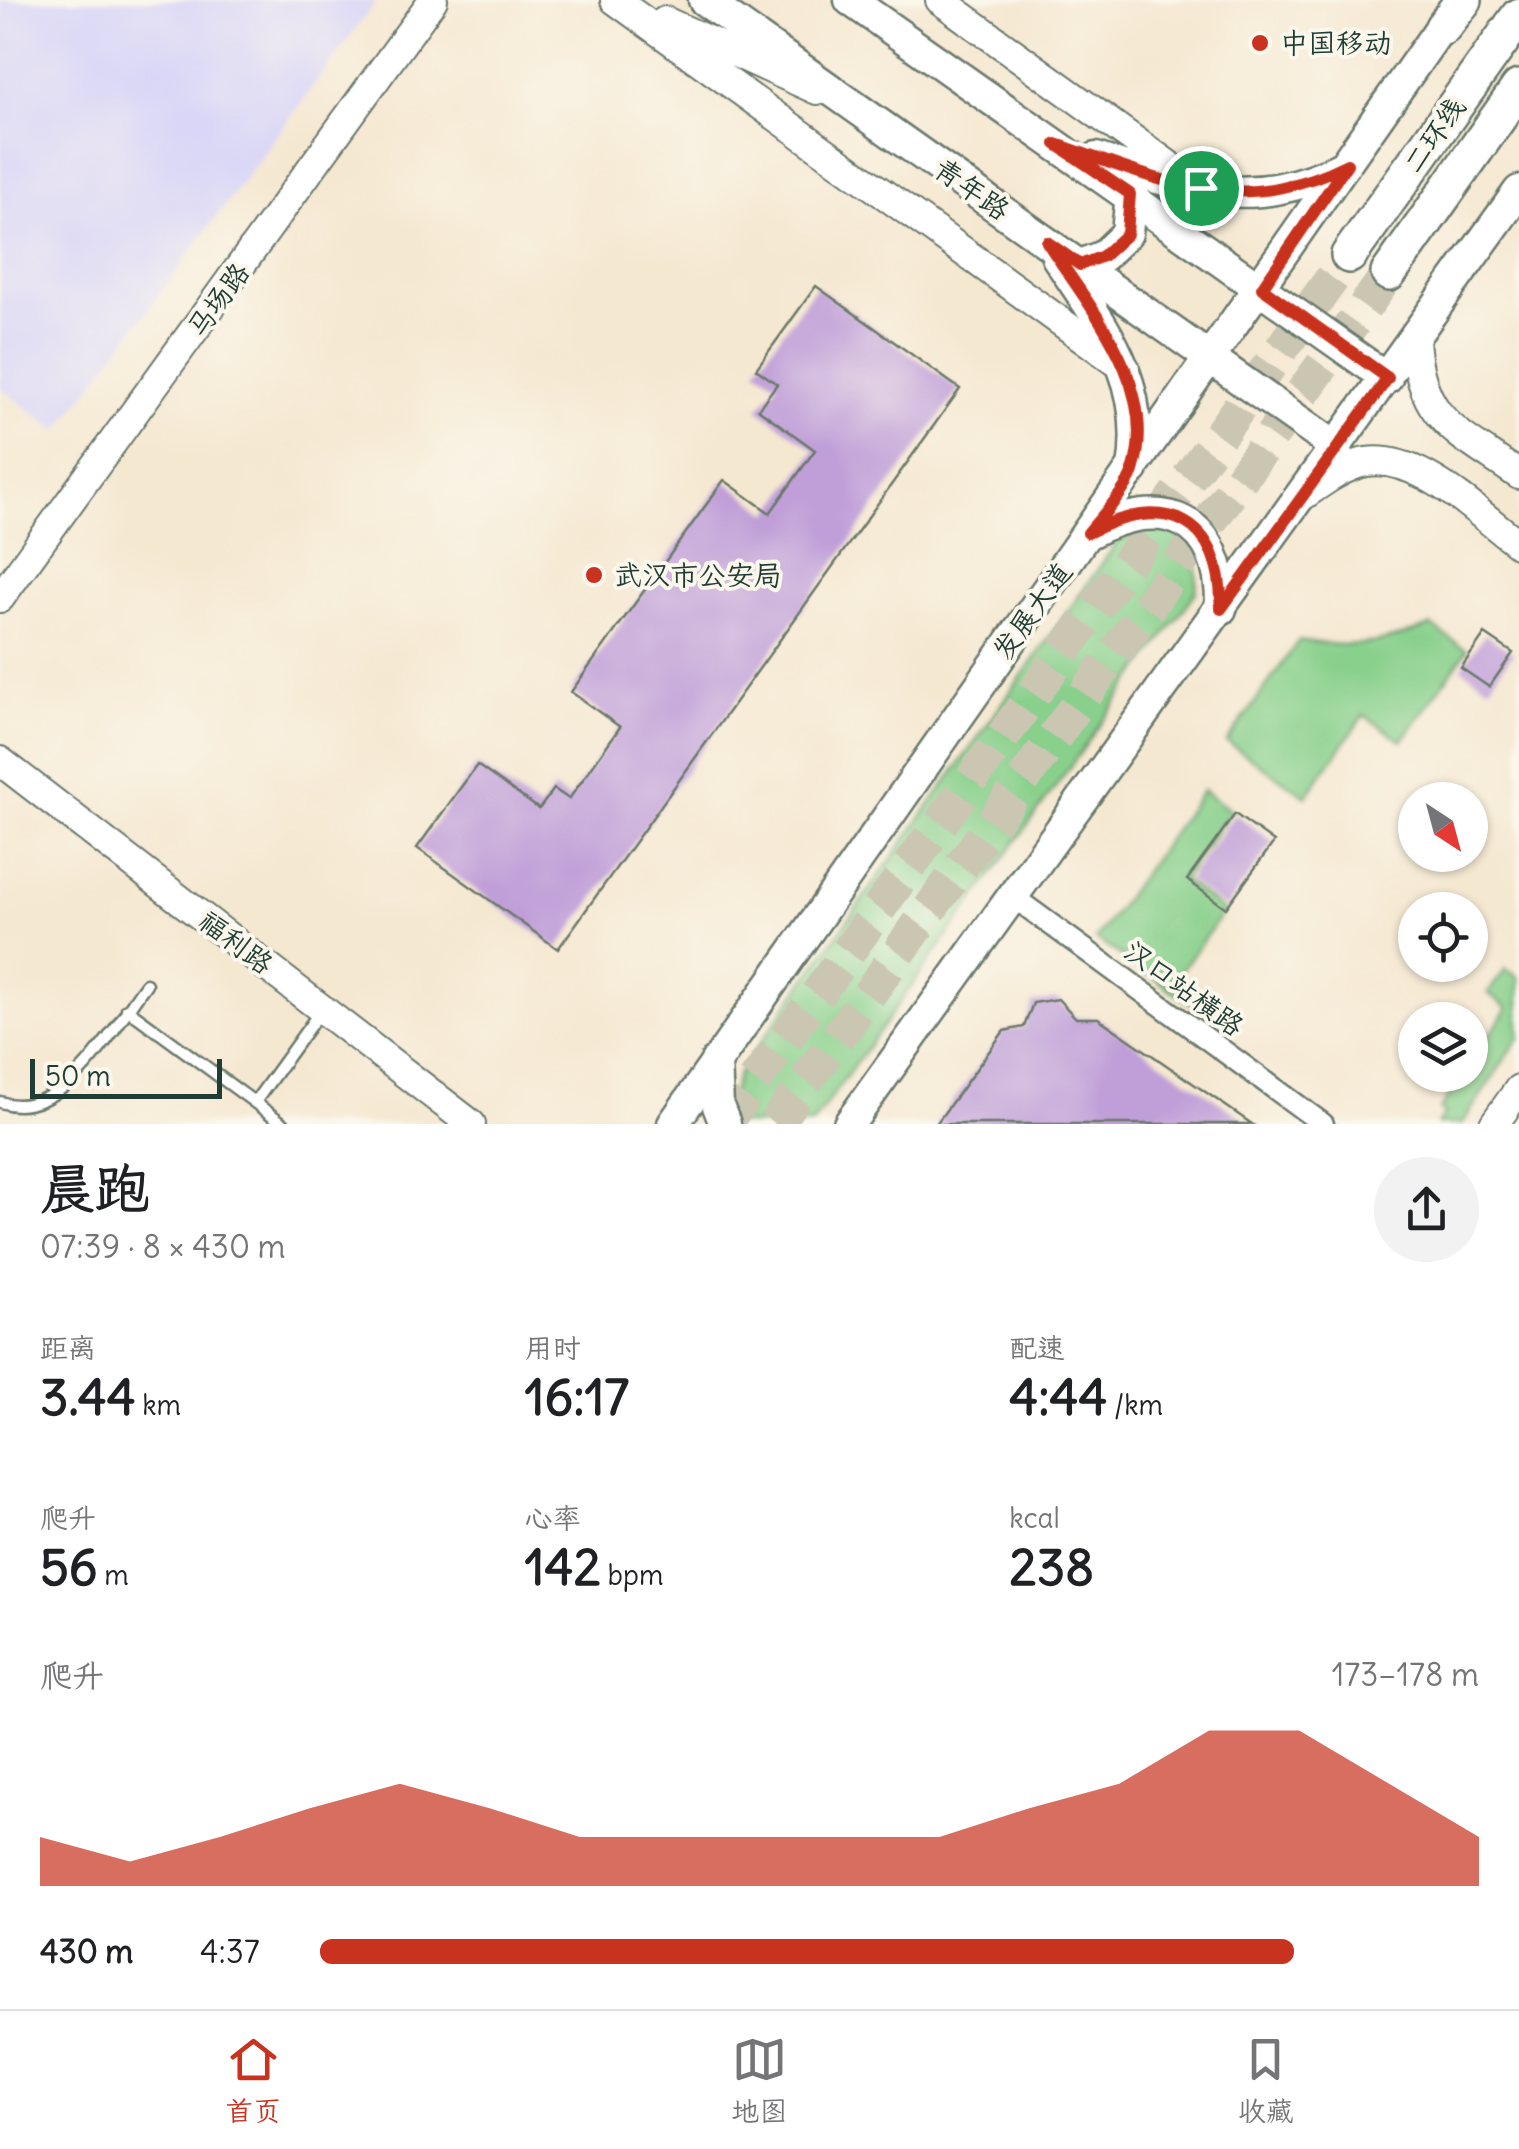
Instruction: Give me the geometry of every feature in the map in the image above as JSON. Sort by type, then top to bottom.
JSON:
[{"type":"highway","name":"二环线","points":[[1349,255],[1519,16]]},
{"type":"highway","name":"二环线","points":[[1389,273],[1519,88]]},
{"type":"main road","name":"马场路","points":[[0,598],[433,0]]},
{"type":"main road","points":[[616,0],[855,106]]},
{"type":"main road","name":"青年路","points":[[616,0],[1126,368]]},
{"type":"main road","name":"青年路","points":[[704,0],[1338,448]]},
{"type":"main road","points":[[850,0],[1388,378]]},
{"type":"main road","points":[[869,0],[904,38]]},
{"type":"main road","points":[[940,0],[1201,188]]},
{"type":"main road","name":"发展大道","points":[[673,1124],[1455,9]]},
{"type":"main road","points":[[1056,144],[1158,179],[1201,188],[1274,192],[1306,184],[1347,164]]},
{"type":"main road","points":[[848,1124],[1338,448],[1519,191]]},
{"type":"main road","points":[[1080,265],[1103,256],[1127,234],[1130,194]]},
{"type":"main road","points":[[1047,242],[1126,368],[1138,434],[1132,473]]},
{"type":"main road","points":[[1414,339],[1417,376],[1426,401],[1440,418],[1519,475]]},
{"type":"main road","points":[[1303,496],[1358,464],[1383,461],[1406,466],[1519,544]]},
{"type":"main road","points":[[1088,533],[1132,514],[1154,512],[1192,524],[1216,562],[1221,609]]},
{"type":"main road","name":"福利路","points":[[0,761],[471,1124]]},
{"type":"main road","points":[[716,1062],[718,1106],[725,1124]]},
{"type":"main road","points":[[1494,1124],[1519,1089]]},
{"type":"street","name":"汉口站横路","points":[[1012,896],[1323,1124]]},
{"type":"lane","points":[[0,1102],[33,1106],[59,1093],[146,984]]},
{"type":"lane","points":[[255,1102],[323,1008]]},
{"type":"lane","points":[[127,1009],[284,1124]]},
{"type":"shaded area","points":[[0,0],[377,0],[58,431],[0,388]]},
{"type":"green space","points":[[1150,529],[1175,534],[1190,547],[1196,567],[1196,592],[812,1124],[739,1124],[731,1096],[737,1076],[1118,541]]},
{"type":"green space","points":[[1431,626],[1467,650],[1402,741],[1364,715],[1306,796],[1227,742],[1299,640],[1366,644]]},
{"type":"green space","points":[[1203,790],[1231,811],[1182,880],[1224,911],[1175,979],[1214,1007],[1200,1010],[1096,939]]},
{"type":"green space","points":[[1506,969],[1519,978],[1519,1038],[1488,1085],[1488,1038],[1508,1008],[1488,993]]},
{"type":"green space","points":[[1452,1092],[1483,1092],[1462,1124],[1437,1124],[1445,1113],[1440,1110]]},
{"type":"building","points":[[816,286],[960,389],[558,949],[417,848],[477,765],[539,809],[554,789],[569,799],[620,727],[571,692],[724,480],[770,513],[815,450],[758,409],[777,384],[756,369]]},
{"type":"building","points":[[1485,634],[1513,653],[1489,687],[1461,668]]},
{"type":"building","points":[[1235,814],[1274,842],[1226,908],[1187,880]]},
{"type":"building","points":[[1058,999],[1076,1018],[1098,1018],[1252,1124],[936,1124],[1004,1031],[1024,1027],[1033,1003]]},
{"type":"tunnel","points":[[724,1124],[1349,255]]},
{"type":"tunnel","points":[[775,1124],[1389,273]]},
{"type":"place","name":"中国移动","points":[[1260,43]]},
{"type":"place","name":"武汉市公安局","points":[[594,575]]},
{"type":"route","points":[[1056,144],[1158,179],[1201,188],[1245,194],[1274,192],[1306,184],[1347,164],[1262,288],[1388,378],[1221,609],[1222,583],[1216,562],[1192,524],[1172,514],[1154,512],[1132,514],[1088,533],[1132,473],[1138,434],[1135,399],[1126,368],[1111,340],[1047,242],[1080,265],[1118,246],[1131,220],[1130,194],[1056,144]]}]
